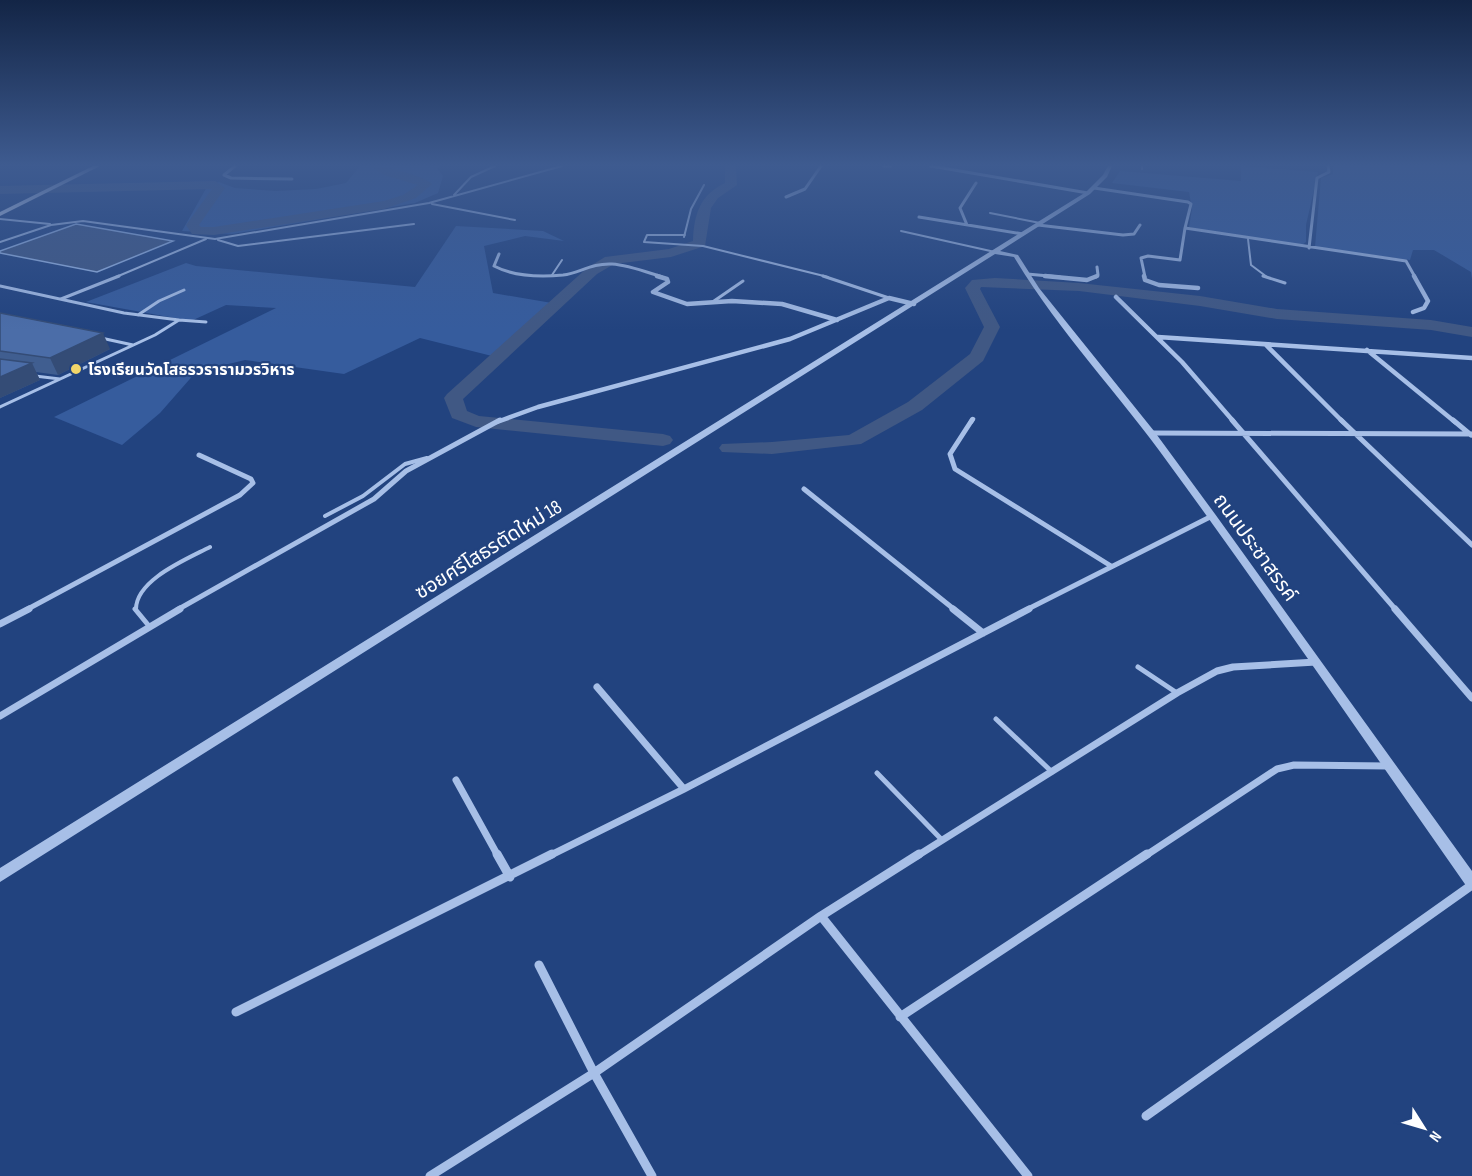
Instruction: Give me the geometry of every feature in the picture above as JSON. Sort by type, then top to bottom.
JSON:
[{"type":"street","points":[[942,221],[1023,234]]},
{"type":"street","points":[[965,221],[967,225]]},
{"type":"street","name":"ซอยศรีโสธรตัดใหม่ 18","points":[[0,876],[1044,221]]},
{"type":"street","points":[[1186,221],[1180,260],[1148,256],[1142,258],[1145,280],[1158,285],[1198,288]]},
{"type":"street","points":[[1309,248],[1312,221]]},
{"type":"street","points":[[1039,224],[1123,235],[1134,234],[1140,225]]},
{"type":"street","points":[[1185,228],[1406,261],[1428,301],[1424,308],[1413,312]]},
{"type":"street","name":"ถนนประชาสรรค์","points":[[995,252],[1016,256],[1036,289],[1151,433],[1472,884]]},
{"type":"street","points":[[499,254],[493,264],[498,269],[520,274],[571,274],[591,265],[600,264],[627,266],[668,279],[668,282],[653,292],[681,303],[714,301],[782,304],[838,320]]},
{"type":"street","points":[[1028,276],[1087,280],[1098,275],[1097,267]]},
{"type":"street","points":[[1116,297],[1158,337],[1472,698]]},
{"type":"street","points":[[0,716],[149,626],[374,499],[406,471],[500,420],[538,407],[755,349],[838,320],[889,298],[914,304]]},
{"type":"street","points":[[1158,337],[1472,358]]},
{"type":"street","points":[[1266,344],[1355,434],[1472,545]]},
{"type":"street","points":[[1367,350],[1471,435]]},
{"type":"street","points":[[973,419],[950,454],[955,469],[1111,566]]},
{"type":"street","points":[[1151,433],[1471,435]]},
{"type":"street","points":[[0,624],[240,495],[253,483],[251,479],[199,455]]},
{"type":"street","points":[[804,489],[983,633]]},
{"type":"street","points":[[236,1012],[684,789],[1111,566],[1212,516]]},
{"type":"street","points":[[430,1176],[594,1073],[821,916],[1177,693],[1217,671],[1233,667],[1316,662]]},
{"type":"street","points":[[597,687],[684,789]]},
{"type":"street","points":[[900,1017],[1276,768],[1294,765],[1388,766]]},
{"type":"street","points":[[456,780],[510,877]]},
{"type":"street","points":[[1146,1116],[1472,884]]},
{"type":"street","points":[[821,916],[1028,1176]]},
{"type":"street","points":[[539,965],[594,1073],[652,1176]]},
{"type":"lane","points":[[29,221],[53,224]]},
{"type":"lane","points":[[0,242],[53,224],[83,221],[215,239],[323,221]]},
{"type":"lane","points":[[683,243],[688,221]]},
{"type":"lane","points":[[1025,221],[1039,224]]},
{"type":"lane","points":[[215,239],[238,246],[414,224]]},
{"type":"lane","points":[[901,231],[995,252]]},
{"type":"lane","points":[[685,236],[647,235],[644,242],[705,246],[816,273],[889,298]]},
{"type":"lane","points":[[61,299],[206,239]]},
{"type":"lane","points":[[1248,239],[1248,262],[1253,269],[1263,277],[1285,283]]},
{"type":"lane","points":[[552,275],[562,260]]},
{"type":"lane","points":[[714,301],[743,281]]},
{"type":"lane","points":[[0,286],[138,315],[206,322]]},
{"type":"lane","points":[[138,315],[159,301],[184,290]]},
{"type":"lane","points":[[0,407],[61,380],[179,320]]},
{"type":"lane","points":[[100,338],[133,345]]},
{"type":"lane","points":[[27,374],[61,380]]},
{"type":"lane","points":[[325,516],[363,496],[405,464],[435,456]]},
{"type":"lane","points":[[149,626],[135,609],[135,601],[140,591],[150,581],[210,547]]},
{"type":"lane","points":[[1138,667],[1177,693]]},
{"type":"lane","points":[[996,719],[1052,772]]},
{"type":"lane","points":[[877,773],[942,840]]},
{"type":"shaded area","points":[[188,221],[309,221],[232,234],[182,231]]},
{"type":"shaded area","points":[[1190,221],[1307,221],[1306,242],[1302,245],[1189,227]]},
{"type":"shaded area","points":[[1317,221],[1472,221],[1472,279],[1471,272],[1434,250],[1413,250],[1410,260],[1315,247]]},
{"type":"shaded area","points":[[76,224],[173,241],[97,272],[0,253],[0,251]]},
{"type":"shaded area","points":[[456,226],[543,231],[564,241],[525,236],[484,246],[493,293],[552,303],[492,356],[420,338],[344,374],[245,360],[196,372],[160,413],[122,445],[54,417],[276,308],[226,305],[191,321],[86,302],[186,263],[196,266],[415,287]]},
{"type":"building","points":[[0,313],[103,333],[50,358],[0,351]]},
{"type":"building","points":[[0,359],[32,363],[0,377]]},
{"type":"waterway","points":[[195,221],[192,225],[197,231],[214,231],[280,221]]},
{"type":"waterway","points":[[663,440],[476,421],[459,414],[453,398],[592,271],[610,260],[671,253],[700,243],[701,221]]},
{"type":"waterway","points":[[729,448],[772,448],[854,440],[915,406],[977,357],[992,327],[972,288],[977,283],[1079,287],[1200,301],[1277,314],[1431,325],[1472,332]]},
{"type":"place","name":"โรงเรียนวัดโสธรวรารามวรวิหาร","points":[[76,369]]}]
